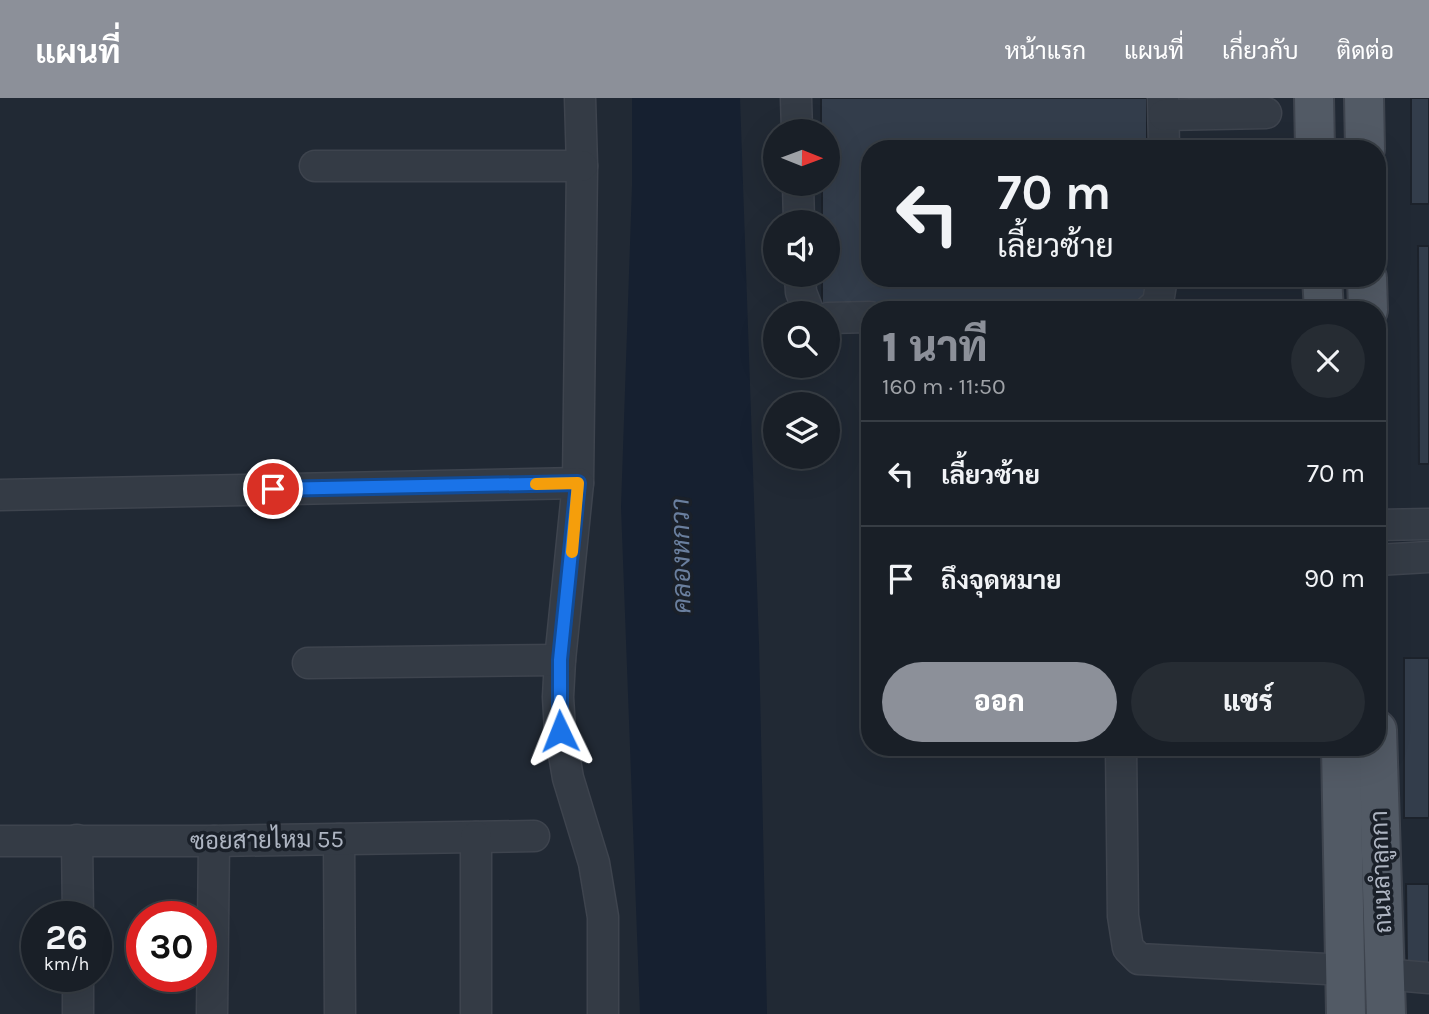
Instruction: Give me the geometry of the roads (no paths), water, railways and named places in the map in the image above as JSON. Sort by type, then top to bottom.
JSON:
[{"type":"main road","points":[[1314,98],[1315,140]]},
{"type":"main road","points":[[1364,98],[1365,140]]},
{"type":"main road","name":"ถนนลำลูกกา","points":[[1341,756],[1346,1014]]},
{"type":"main road","name":"ถนนลำลูกกา","points":[[1378,756],[1385,1014]]},
{"type":"street","points":[[580,98],[582,166],[578,483],[560,660],[560,731],[568,778],[594,863],[603,917],[603,1014]]},
{"type":"street","points":[[796,98],[797,119]]},
{"type":"street","points":[[1164,140],[1163,106],[1266,113]]},
{"type":"street","points":[[315,166],[582,166]]},
{"type":"street","points":[[840,318],[861,317]]},
{"type":"street","points":[[0,495],[578,483]]},
{"type":"street","points":[[1386,525],[1429,524]]},
{"type":"street","points":[[1386,559],[1429,557]]},
{"type":"street","points":[[308,663],[560,660]]},
{"type":"street","points":[[1121,756],[1123,916],[1128,948],[1139,959],[1345,970]]},
{"type":"street","name":"ซอยสายไหม 55","points":[[0,841],[534,836]]},
{"type":"street","points":[[476,837],[476,1014]]},
{"type":"street","points":[[339,839],[340,1014]]},
{"type":"street","points":[[77,841],[78,901]]},
{"type":"street","points":[[212,1014],[214,841]]},
{"type":"street","points":[[1384,974],[1429,978]]},
{"type":"street","points":[[78,992],[78,1014]]},
{"type":"water","name":"คลองหกวา","points":[[632,98],[740,98],[759,644],[767,1014],[640,1014],[621,507],[632,186]]}]
